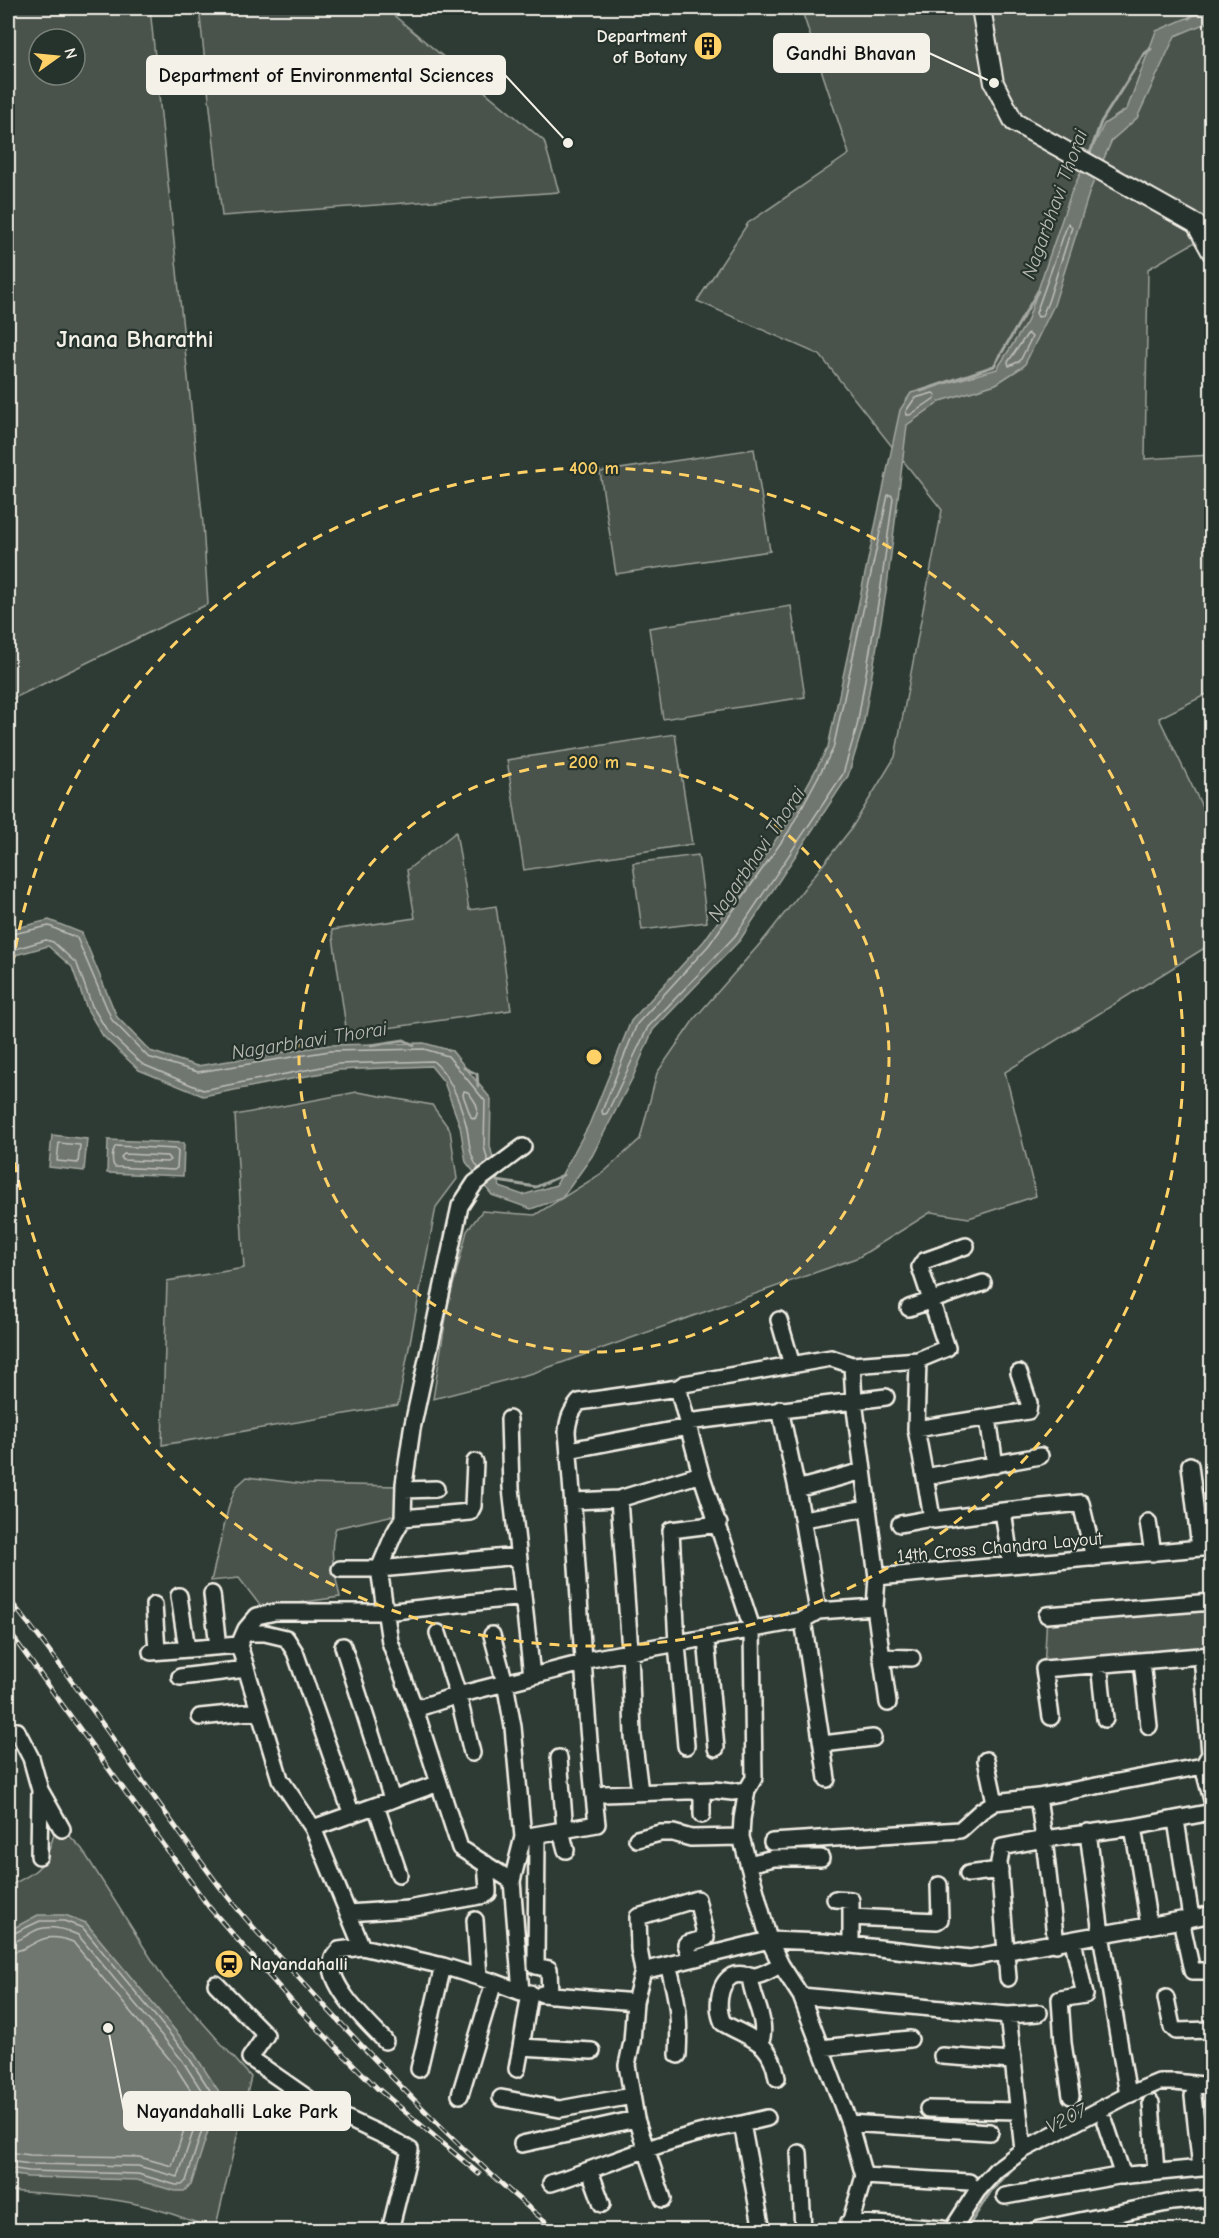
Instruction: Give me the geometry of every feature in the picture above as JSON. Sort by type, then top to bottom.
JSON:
[{"type":"main road","points":[[981,8],[994,83],[1014,122],[1196,224],[1212,253]]},
{"type":"street","points":[[512,1881],[460,1848],[415,1709],[390,1642],[379,1569],[403,1518],[404,1490],[412,1429],[460,1206],[475,1183],[523,1147]]},
{"type":"street","points":[[920,1267],[924,1261],[966,1246]]},
{"type":"street","points":[[530,1836],[597,1824],[583,1663],[569,1450],[568,1421],[571,1412],[579,1402],[678,1388],[684,1384],[831,1358],[852,1365],[918,1360],[947,1348],[913,1251]]},
{"type":"street","points":[[909,1308],[982,1283]]},
{"type":"street","points":[[780,1320],[792,1365]]},
{"type":"street","points":[[918,1360],[916,1429],[932,1518]]},
{"type":"street","points":[[852,1365],[854,1401],[877,1577]]},
{"type":"street","points":[[916,1429],[1028,1411],[1029,1403],[1019,1373]]},
{"type":"street","points":[[678,1388],[701,1474],[752,1628],[754,1778],[747,1790],[741,1837],[769,1940],[781,1965],[801,1996],[849,2123],[864,2176],[848,2226],[947,2230],[996,2170],[1023,2150],[1128,2095],[1166,2081],[1212,2086]]},
{"type":"street","points":[[569,1450],[688,1424],[780,1409],[886,1397]]},
{"type":"street","points":[[780,1409],[798,1489],[818,1611]]},
{"type":"street","points":[[988,1418],[995,1465]]},
{"type":"street","points":[[509,1419],[511,1488],[532,1676]]},
{"type":"street","points":[[926,1477],[1040,1456]]},
{"type":"street","points":[[403,1518],[470,1512],[473,1506],[474,1462]]},
{"type":"street","points":[[1190,1465],[1206,1548]]},
{"type":"street","points":[[798,1489],[863,1471]]},
{"type":"street","points":[[574,1501],[618,1499],[701,1474]]},
{"type":"street","points":[[404,1490],[436,1488]]},
{"type":"street","points":[[618,1499],[630,1650],[633,1736],[640,1792]]},
{"type":"street","points":[[900,1524],[932,1518],[934,1520],[1081,1503],[1094,1558]]},
{"type":"street","points":[[802,1519],[868,1508]]},
{"type":"street","points":[[1003,1511],[1011,1565]]},
{"type":"street","points":[[1148,1522],[1153,1553]]},
{"type":"street","points":[[686,1746],[677,1644],[671,1530],[719,1524]]},
{"type":"street","name":"14th Cross Chandra Layout","points":[[888,1703],[875,1607],[877,1577],[1206,1548]]},
{"type":"street","points":[[340,1569],[379,1569],[518,1556]]},
{"type":"street","points":[[212,1594],[219,1647]]},
{"type":"street","points":[[179,1596],[187,1649]]},
{"type":"street","points":[[362,1947],[313,1827],[280,1779],[246,1669],[242,1639],[246,1629],[256,1616],[275,1612],[385,1612],[523,1597]]},
{"type":"street","points":[[1047,1615],[1151,1613],[1212,1602]]},
{"type":"street","points":[[154,1605],[154,1652],[219,1647],[265,1633],[286,1638],[295,1652],[352,1815]]},
{"type":"street","points":[[415,1709],[458,1695],[630,1650],[677,1644],[803,1620],[818,1611],[875,1607]]},
{"type":"street","points":[[803,1620],[827,1779]]},
{"type":"street","points":[[438,1633],[458,1695],[472,1753]]},
{"type":"street","points":[[492,1635],[505,1683],[530,1836],[536,1966],[549,1969],[550,1995]]},
{"type":"street","points":[[706,1638],[716,1748]]},
{"type":"street","points":[[343,1647],[392,1799]]},
{"type":"street","points":[[1051,1717],[1044,1669],[1207,1655],[1210,1754],[1203,1766],[1212,1800]]},
{"type":"street","points":[[881,1657],[912,1658]]},
{"type":"street","points":[[1142,1661],[1149,1726]]},
{"type":"street","points":[[1099,1664],[1106,1719]]},
{"type":"street","points":[[180,1677],[246,1669]]},
{"type":"street","points":[[200,1717],[259,1711]]},
{"type":"street","points":[[8,1732],[17,1731],[31,1758],[40,1790],[62,1828]]},
{"type":"street","points":[[823,1744],[873,1738]]},
{"type":"street","points":[[559,1758],[566,1850]]},
{"type":"street","points":[[986,1760],[995,1802]]},
{"type":"street","points":[[772,1842],[960,1830],[995,1802],[1038,1797],[1203,1766]]},
{"type":"street","points":[[313,1827],[439,1783]]},
{"type":"street","points":[[39,1856],[40,1790]]},
{"type":"street","points":[[604,1794],[747,1790]]},
{"type":"street","points":[[702,1791],[702,1815]]},
{"type":"street","points":[[1038,1797],[1056,1944]]},
{"type":"street","points":[[376,1806],[399,1874]]},
{"type":"street","points":[[1008,1978],[999,1862],[1002,1848],[1044,1839],[1176,1820],[1212,1812]]},
{"type":"street","points":[[1176,1820],[1191,1971],[1212,1971]]},
{"type":"street","points":[[1133,1827],[1149,1925]]},
{"type":"street","points":[[1088,1832],[1101,1934],[1128,2095]]},
{"type":"street","points":[[637,1839],[660,1833],[673,1833],[691,1838],[741,1837]]},
{"type":"street","points":[[517,2069],[526,1993],[512,1881],[530,1836]]},
{"type":"street","points":[[748,1864],[774,1858],[821,1858]]},
{"type":"street","points":[[348,1913],[408,1909],[485,1895],[488,1893],[486,1864]]},
{"type":"street","points":[[968,1874],[1000,1870]]},
{"type":"street","points":[[851,1917],[937,1921],[940,1919],[939,1886]]},
{"type":"street","points":[[663,2199],[636,2119],[627,2066],[632,2043],[635,2002],[643,1971],[639,1949],[638,1917],[697,1899],[706,1938],[686,1944],[691,1959]]},
{"type":"street","points":[[835,1899],[851,1900],[851,1945]]},
{"type":"street","points":[[643,1971],[769,1940],[851,1945],[970,1958],[1212,1914]]},
{"type":"street","points":[[475,1920],[479,1977]]},
{"type":"street","points":[[1071,2096],[1063,2043],[1060,1999],[1085,1995],[1073,1941]]},
{"type":"street","points":[[385,2041],[347,2001],[337,1983],[333,1958],[339,1950],[362,1947],[443,1966],[526,1993],[635,2002]]},
{"type":"street","points":[[668,1965],[678,2001],[680,2020],[678,2055]]},
{"type":"street","points":[[777,2078],[772,2059],[760,2042],[723,2023],[719,2002],[726,1982],[732,1976],[744,1974],[754,1976],[781,1965]]},
{"type":"street","points":[[419,2069],[443,1966]]},
{"type":"street","points":[[750,1976],[753,1995],[764,2025],[760,2042]]},
{"type":"street","points":[[460,2095],[494,1982]]},
{"type":"street","points":[[216,1984],[266,2035],[250,2058],[316,2104],[410,2150],[390,2230]]},
{"type":"street","points":[[801,1996],[1008,2015],[1039,2013]]},
{"type":"street","points":[[1166,1998],[1172,2028],[1176,2031],[1212,2030]]},
{"type":"street","points":[[1008,2015],[1023,2150]]},
{"type":"street","points":[[821,2049],[910,2039]]},
{"type":"street","points":[[521,2046],[592,2051]]},
{"type":"street","points":[[942,2056],[1012,2061]]},
{"type":"street","points":[[501,2098],[560,2109],[632,2096]]},
{"type":"street","points":[[1005,2196],[1123,2176],[1206,2167],[1193,2096]]},
{"type":"street","points":[[1151,2103],[1156,2172]]},
{"type":"street","points":[[928,2109],[1018,2111]]},
{"type":"street","points":[[551,2183],[590,2171],[646,2149],[767,2118]]},
{"type":"street","points":[[522,2144],[636,2119]]},
{"type":"street","points":[[1105,2122],[1123,2176]]},
{"type":"street","points":[[849,2123],[990,2132]]},
{"type":"street","points":[[742,2124],[762,2230]]},
{"type":"street","points":[[799,2153],[803,2230]]},
{"type":"street","points":[[590,2171],[602,2204]]},
{"type":"street","points":[[864,2176],[969,2182]]},
{"type":"street","points":[[1036,2230],[1055,2229],[1172,2202],[1212,2198]]},
{"type":"shaded area","points":[[8,8],[150,8],[203,524],[208,604],[8,701]]},
{"type":"shaded area","points":[[199,8],[385,8],[544,141],[559,192],[222,216]]},
{"type":"shaded area","points":[[801,8],[1211,8],[1211,233],[1148,269],[1145,459],[1211,455],[1211,692],[1159,718],[1211,825],[1211,944],[1005,1072],[1036,1196],[969,1218],[931,1212],[859,1257],[533,1373],[433,1399],[448,1305],[467,1231],[482,1211],[535,1215],[604,1172],[640,1139],[657,1073],[695,1018],[765,938],[851,829],[895,757],[942,510],[820,355],[697,301],[748,223],[849,154]]},
{"type":"shaded area","points":[[754,449],[770,551],[616,574],[600,472]]},
{"type":"shaded area","points":[[791,606],[805,697],[663,719],[649,628]]},
{"type":"shaded area","points":[[675,734],[692,844],[524,870],[507,760]]},
{"type":"shaded area","points":[[456,832],[469,910],[496,906],[511,1010],[347,1034],[332,930],[415,918],[407,870]]},
{"type":"shaded area","points":[[698,855],[707,922],[642,930],[633,863]]},
{"type":"shaded area","points":[[357,1092],[432,1105],[450,1130],[457,1179],[436,1207],[398,1405],[162,1445],[167,1281],[244,1268],[235,1115]]},
{"type":"shaded area","points":[[247,1477],[304,1484],[398,1486],[399,1514],[336,1528],[332,1553],[340,1597],[262,1608],[239,1578],[211,1581],[229,1505],[236,1487]]},
{"type":"shaded area","points":[[1211,1602],[1211,1655],[1044,1669],[1047,1615]]},
{"type":"shaded area","points":[[55,1831],[66,1832],[82,1849],[164,1979],[251,2077],[215,2230],[153,2208],[117,2200],[8,2191],[8,1887],[40,1866],[48,1853]]},
{"type":"water","name":"Nagarbhavi Thorai","points":[[1211,8],[1211,21],[1175,36],[1137,118],[1112,140],[1090,190],[1054,305],[1024,366],[996,384],[941,401],[907,425],[887,586],[863,727],[848,776],[740,940],[653,1030],[633,1077],[592,1156],[562,1198],[531,1209],[492,1195],[466,1162],[460,1126],[444,1082],[431,1066],[338,1070],[203,1096],[139,1070],[103,1036],[87,1009],[72,967],[48,946],[8,957],[8,930],[49,920],[82,933],[117,1017],[150,1051],[197,1066],[329,1045],[424,1043],[452,1051],[491,1099],[490,1146],[500,1187],[523,1195],[556,1185],[589,1125],[631,1021],[704,941],[784,828],[828,747],[900,410],[911,393],[997,369],[1027,322],[1071,193],[1104,124],[1127,109],[1156,31]]},
{"type":"water","points":[[52,1135],[87,1139],[84,1171],[49,1167]]},
{"type":"water","points":[[108,1140],[184,1143],[183,1176],[107,1173]]},
{"type":"water","points":[[38,1915],[65,1915],[86,1923],[193,2052],[220,2093],[191,2185],[184,2191],[175,2191],[137,2180],[28,2177],[8,2174],[8,1931]]},
{"type":"waterway","name":"Nagarbhavi Thorai","points":[[1189,18],[1201,8]]},
{"type":"waterway","name":"Nagarbhavi Thorai","points":[[1089,156],[1101,122],[1144,54],[1151,49]]},
{"type":"waterway","name":"Nagarbhavi Thorai","points":[[921,391],[994,366],[1038,291]]},
{"type":"waterway","name":"Nagarbhavi Thorai","points":[[371,1045],[404,1040],[414,1045]]},
{"type":"waterway","name":"Nagarbhavi Thorai","points":[[464,1068],[477,1074],[478,1086]]},
{"type":"waterway","name":"Nagarbhavi Thorai","points":[[496,1178],[497,1181],[536,1187],[563,1175]]},
{"type":"waterway","name":"V207","points":[[1160,2089],[1189,2092]]},
{"type":"waterway","name":"V207","points":[[1198,2093],[1212,2094]]},
{"type":"waterway","name":"V207","points":[[966,2230],[991,2191],[1019,2162]]},
{"type":"railway","points":[[8,1598],[36,1633],[193,1851],[254,1928],[362,2046],[432,2118],[505,2187],[556,2230]]},
{"type":"railway","points":[[8,1630],[209,1907],[293,2003],[377,2088],[479,2174]]},
{"type":"place","name":"Department of Botany","points":[[708,46]]},
{"type":"place","name":"Gandhi Bhavan","points":[[994,83]]},
{"type":"place","name":"Department of Environmental Sciences","points":[[568,143]]},
{"type":"place","name":"Nayandahalli","points":[[229,1964]]},
{"type":"place","name":"Nayandahalli Lake Park","points":[[108,2028]]},
{"type":"district","name":"Jnana Bharathi","points":[[135,339]]}]
